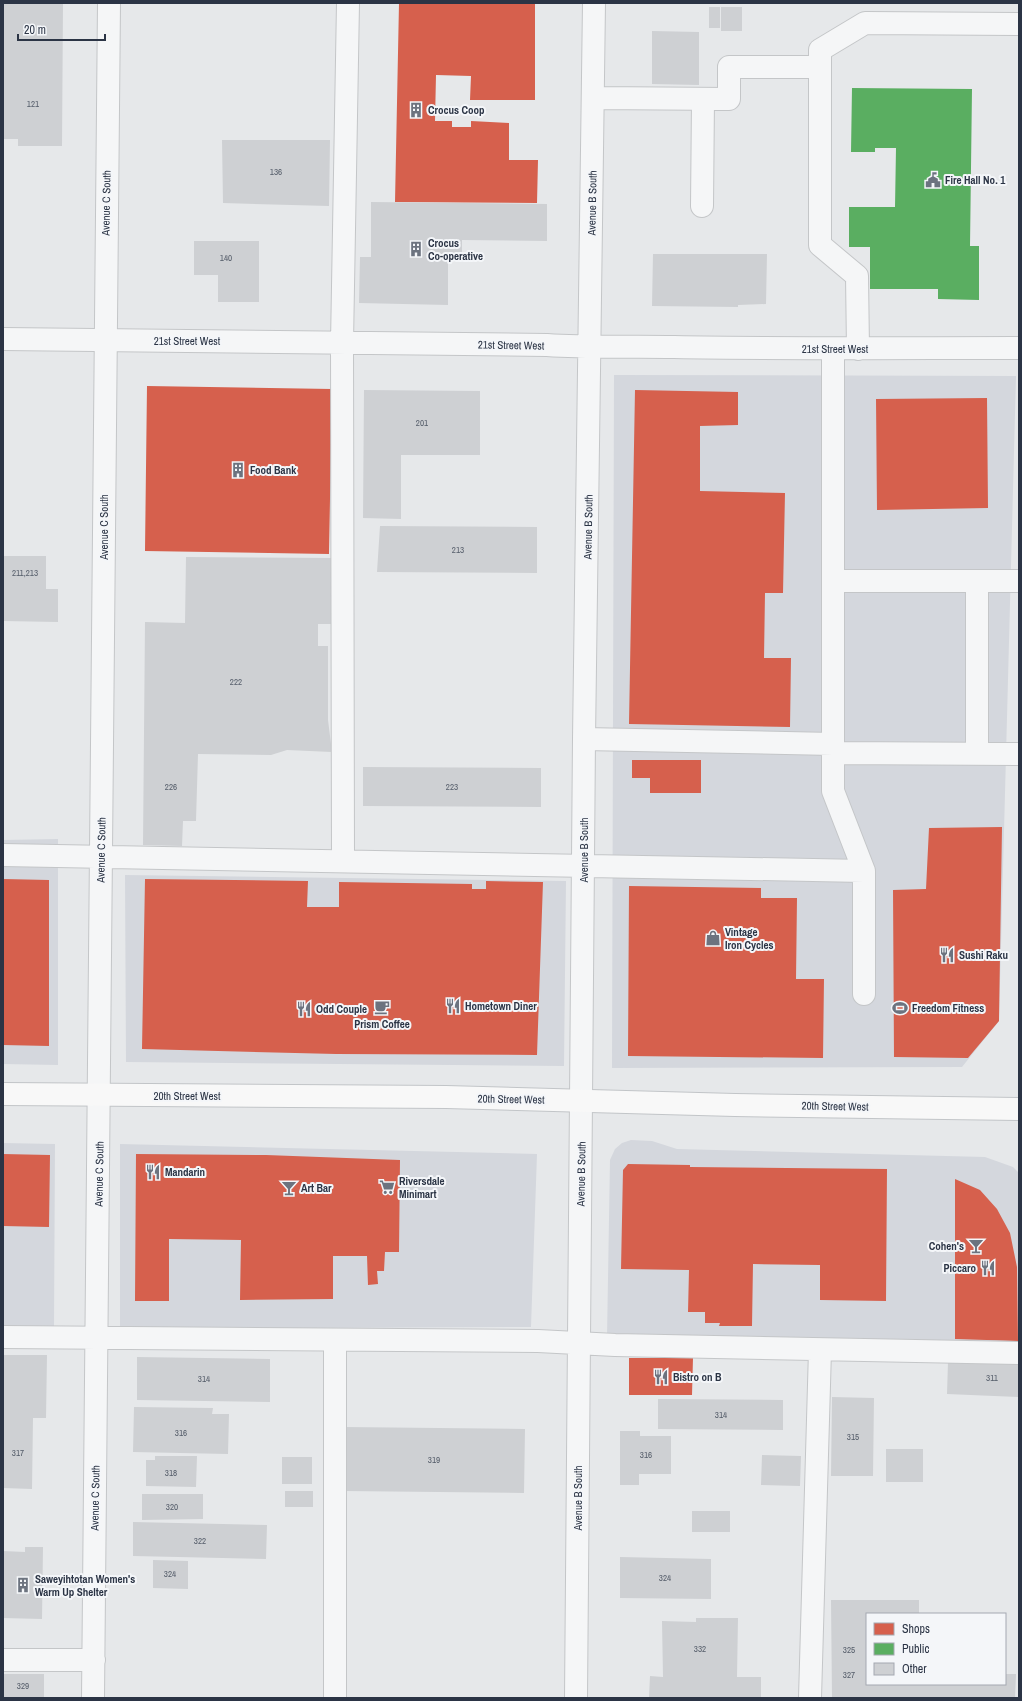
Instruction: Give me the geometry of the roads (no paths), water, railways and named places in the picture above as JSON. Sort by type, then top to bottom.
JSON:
[{"type":"main road","name":"20th Street West","points":[[3,1094],[446,1097],[736,1105],[1019,1109]]},
{"type":"street","name":"Avenue C South","points":[[94,1698],[104,340],[108,3]]},
{"type":"street","points":[[343,861],[342,343],[348,3]]},
{"type":"street","name":"Avenue B South","points":[[576,1698],[584,739],[594,98],[594,3]]},
{"type":"street","points":[[858,349],[857,276],[820,245],[820,50],[865,23],[1019,24]]},
{"type":"street","points":[[594,98],[729,99],[729,67],[820,67]]},
{"type":"street","points":[[702,206],[703,99]]},
{"type":"street","name":"21st Street West","points":[[3,339],[547,345],[590,348],[626,346],[834,349],[1019,348]]},
{"type":"street","points":[[834,349],[833,791],[864,872],[864,994]]},
{"type":"street","points":[[833,581],[1019,581]]},
{"type":"street","points":[[977,581],[977,753]]},
{"type":"street","points":[[584,739],[1019,754]]},
{"type":"street","points":[[3,855],[864,872]]},
{"type":"street","points":[[3,1337],[335,1341],[538,1341],[579,1344],[1019,1353]]},
{"type":"street","points":[[335,1341],[335,1698]]},
{"type":"street","points":[[810,1698],[820,1350]]},
{"type":"street","points":[[3,1660],[94,1660]]},
{"type":"place","name":"Crocus Coop","points":[[416,110]]},
{"type":"place","name":"Fire Hall No. 1","points":[[933,180]]},
{"type":"place","name":"Crocus Co-operative","points":[[416,249]]},
{"type":"place","name":"Food Bank","points":[[238,470]]},
{"type":"place","name":"Vintage Iron Cycles","points":[[713,938]]},
{"type":"place","name":"Sushi Raku","points":[[947,955]]},
{"type":"place","name":"Hometown Diner","points":[[453,1006]]},
{"type":"place","name":"Prism Coffee","points":[[382,1007]]},
{"type":"place","name":"Freedom Fitness","points":[[900,1008]]},
{"type":"place","name":"Odd Couple","points":[[304,1009]]},
{"type":"place","name":"Mandarin","points":[[153,1172]]},
{"type":"place","name":"Riversdale Minimart","points":[[387,1187]]},
{"type":"place","name":"Art Bar","points":[[289,1188]]},
{"type":"place","name":"Cohen's","points":[[976,1246]]},
{"type":"place","name":"Piccaro","points":[[988,1268]]},
{"type":"place","name":"Bistro on B","points":[[661,1377]]},
{"type":"place","name":"Saweyihtotan Women's Warm Up Shelter","points":[[23,1585]]}]
